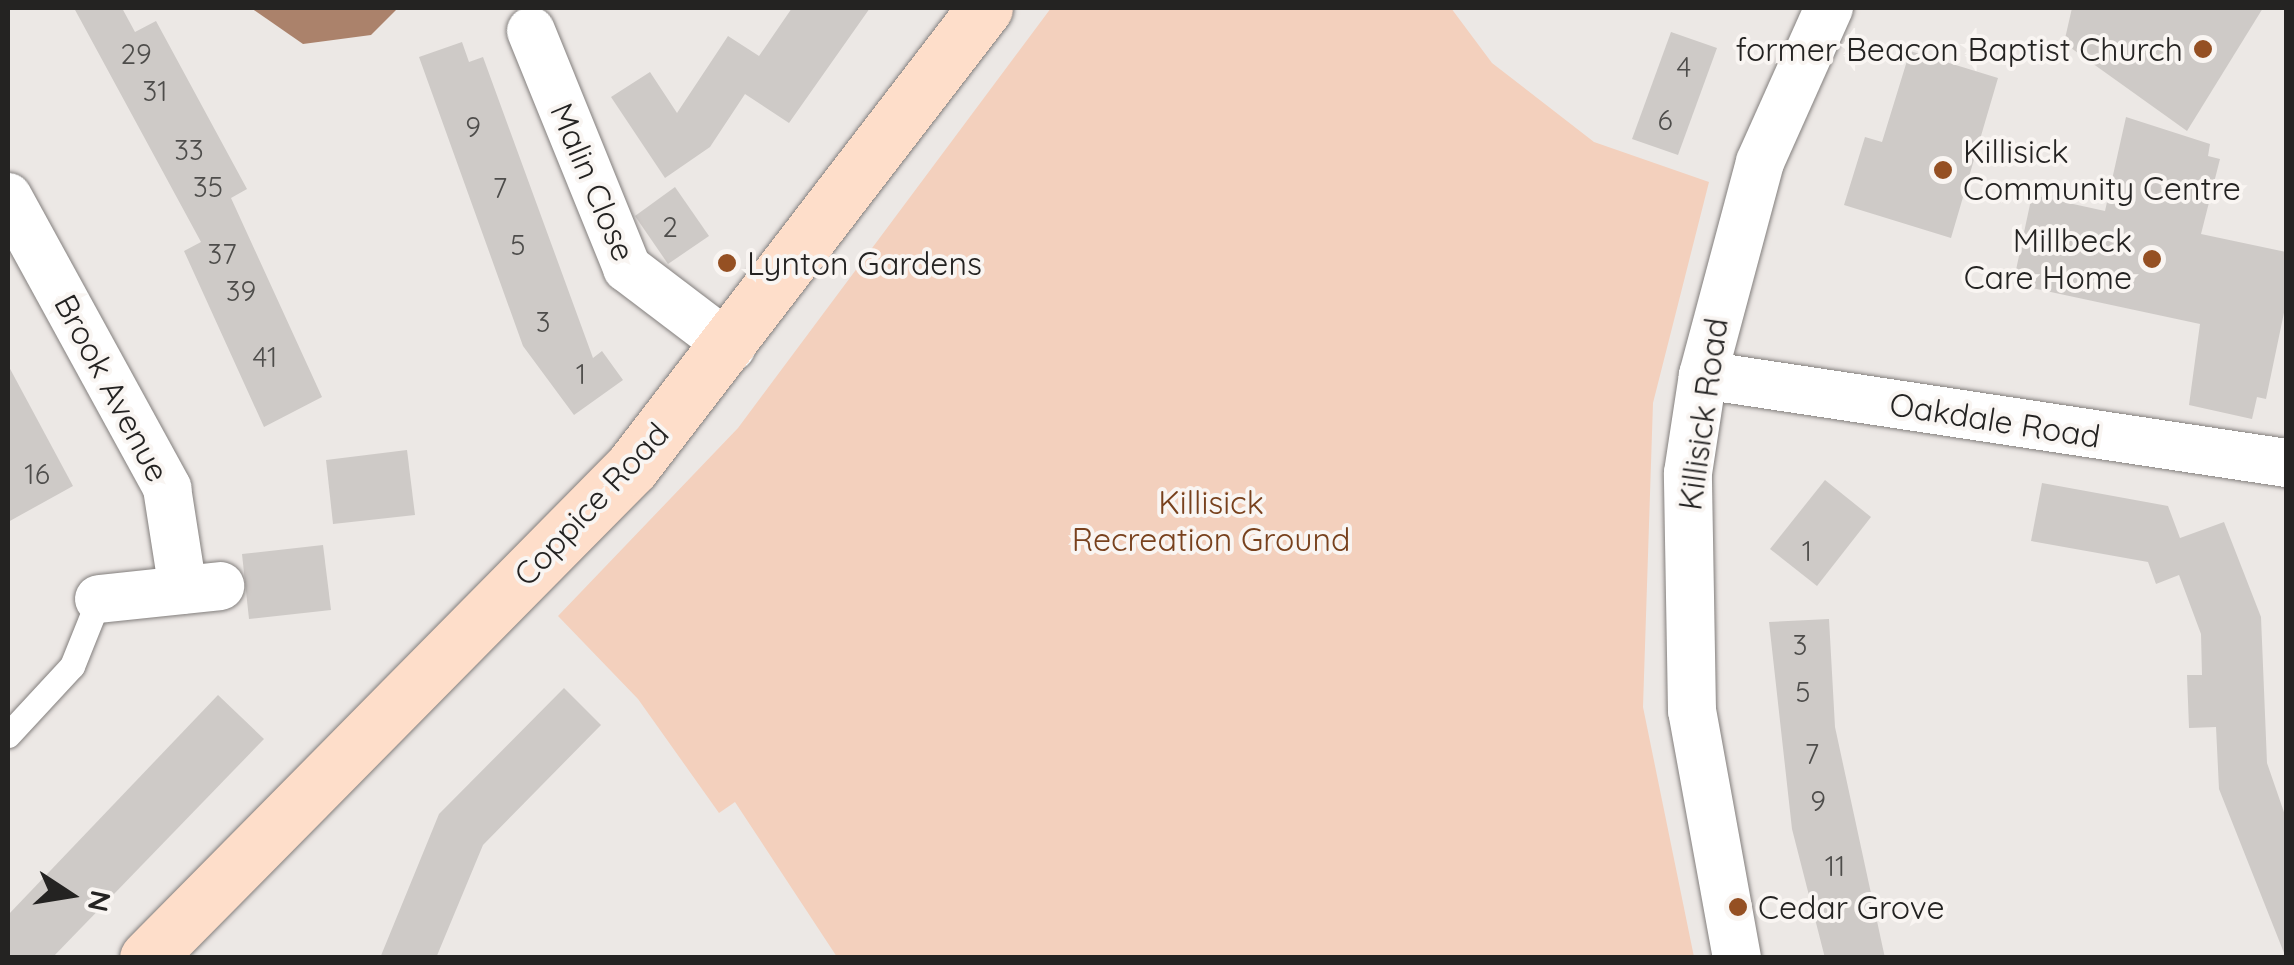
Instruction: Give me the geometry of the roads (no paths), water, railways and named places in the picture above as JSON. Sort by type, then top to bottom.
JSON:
[{"type":"street","name":"Coppice Road","points":[[147,958],[632,467],[731,347],[985,8]]},
{"type":"street","name":"Killisick Road","points":[[1737,958],[1692,711],[1688,473],[1703,375],[1760,162],[1828,8]]},
{"type":"street","name":"Malin Close","points":[[532,31],[627,268],[731,347]]},
{"type":"street","name":"Brook Avenue","points":[[8,197],[167,488],[201,588],[99,600]]},
{"type":"street","name":"Oakdale Road","points":[[1703,375],[2286,462]]},
{"type":"lane","points":[[8,735],[72,666],[99,600]]},
{"type":"place","name":"former Beacon Baptist Church","points":[[2203,49]]},
{"type":"place","name":"Killisick Community Centre","points":[[1943,170]]},
{"type":"place","name":"Millbeck Care Home","points":[[2152,259]]},
{"type":"place","name":"Lynton Gardens","points":[[727,263]]},
{"type":"place","name":"Cedar Grove","points":[[1738,907]]},
{"type":"park label","name":"Killisick Recreation Ground","points":[[1211,522]]}]
